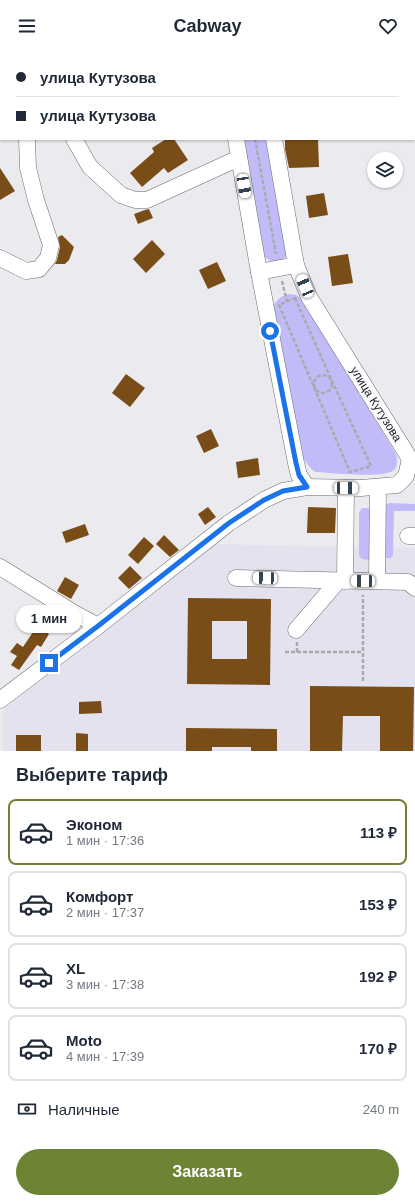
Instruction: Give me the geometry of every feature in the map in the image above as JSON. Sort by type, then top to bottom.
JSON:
[{"type":"street","points":[[0,258],[26,271],[39,270],[48,258],[51,245],[36,200],[28,168],[26,140]]},
{"type":"street","points":[[75,140],[90,167],[121,195],[135,200],[147,200],[239,158]]},
{"type":"street","points":[[236,140],[259,272],[296,463],[299,475],[307,487]]},
{"type":"street","name":"улица Кутузова","points":[[0,700],[98,626],[229,523],[264,500],[283,491],[307,487],[378,488],[397,485],[406,476],[412,463],[309,297],[296,265],[274,140]]},
{"type":"street","points":[[259,272],[296,265]]},
{"type":"street","points":[[296,630],[342,580],[346,488]]},
{"type":"street","points":[[370,581],[378,488]]},
{"type":"street","points":[[0,567],[74,613],[98,626]]},
{"type":"street","points":[[236,578],[408,582],[415,588]]},
{"type":"path","points":[[255,140],[279,268],[287,302]]},
{"type":"path","points":[[296,298],[371,466],[350,472],[279,305],[287,302],[296,298]]},
{"type":"path","points":[[319,376],[328,376],[332,381],[332,387],[325,393],[319,393],[315,389],[314,380],[319,376]]},
{"type":"path","points":[[363,681],[363,652],[370,581]]},
{"type":"path","points":[[285,652],[363,652]]},
{"type":"shaded area","points":[[244,140],[268,140],[289,253],[287,256],[278,261],[271,261],[264,257]]},
{"type":"shaded area","points":[[289,294],[296,295],[304,300],[396,454],[397,466],[390,472],[357,475],[315,472],[303,458],[273,308],[279,298]]},
{"type":"shaded area","points":[[390,503],[415,504],[415,511],[394,511],[393,555],[391,558],[385,558],[385,507]]},
{"type":"shaded area","points":[[362,508],[368,508],[371,511],[371,556],[369,560],[362,559],[359,556],[359,512]]},
{"type":"shaded area","points":[[208,544],[415,548],[415,751],[3,751],[3,702]]},
{"type":"building","points":[[164,140],[175,140],[188,160],[168,173],[164,168],[142,187],[130,173],[154,152],[152,148]]},
{"type":"building","points":[[285,140],[318,140],[319,167],[289,168],[285,149]]},
{"type":"building","points":[[0,168],[15,191],[0,200]]},
{"type":"building","points":[[324,193],[328,215],[309,218],[306,196]]},
{"type":"building","points":[[149,209],[153,218],[138,224],[134,214]]},
{"type":"building","points":[[62,235],[74,247],[69,260],[65,264],[55,264],[60,247],[58,237]]},
{"type":"building","points":[[152,240],[165,254],[146,273],[133,259]]},
{"type":"building","points":[[348,254],[353,283],[332,286],[328,257]]},
{"type":"building","points":[[217,262],[226,281],[208,289],[199,270]]},
{"type":"building","points":[[126,374],[145,388],[130,407],[112,393]]},
{"type":"building","points":[[211,429],[219,446],[204,453],[196,436]]},
{"type":"building","points":[[258,458],[260,475],[238,478],[236,462]]},
{"type":"building","points":[[208,507],[216,517],[205,525],[198,514]]},
{"type":"building","points":[[308,507],[336,508],[335,533],[307,533]]},
{"type":"building","points":[[85,524],[89,535],[66,543],[62,532]]},
{"type":"building","points":[[164,535],[179,550],[170,557],[156,544]]},
{"type":"building","points":[[144,537],[154,546],[138,564],[128,555]]},
{"type":"building","points":[[130,566],[142,578],[129,589],[118,578]]},
{"type":"building","points":[[65,577],[79,585],[71,599],[57,591]]},
{"type":"building","points":[[188,598],[271,599],[270,685],[187,684]],"holes":[[[212,621],[247,621],[247,659],[212,659]]]},
{"type":"building","points":[[37,626],[49,634],[41,647],[37,645],[19,670],[11,665],[17,656],[10,652],[17,643],[23,647]]},
{"type":"building","points":[[310,686],[414,687],[413,751],[380,751],[380,716],[343,716],[342,751],[310,751]]},
{"type":"building","points":[[101,701],[102,713],[79,714],[79,702]]},
{"type":"building","points":[[186,728],[277,729],[277,751],[251,751],[251,747],[212,747],[212,751],[186,751]]},
{"type":"building","points":[[76,733],[88,734],[88,751],[76,751]]},
{"type":"building","points":[[16,735],[41,735],[41,751],[16,751]]},
{"type":"route","points":[[49,663],[229,523],[264,500],[283,491],[307,487],[299,475],[296,463],[270,331]]}]
